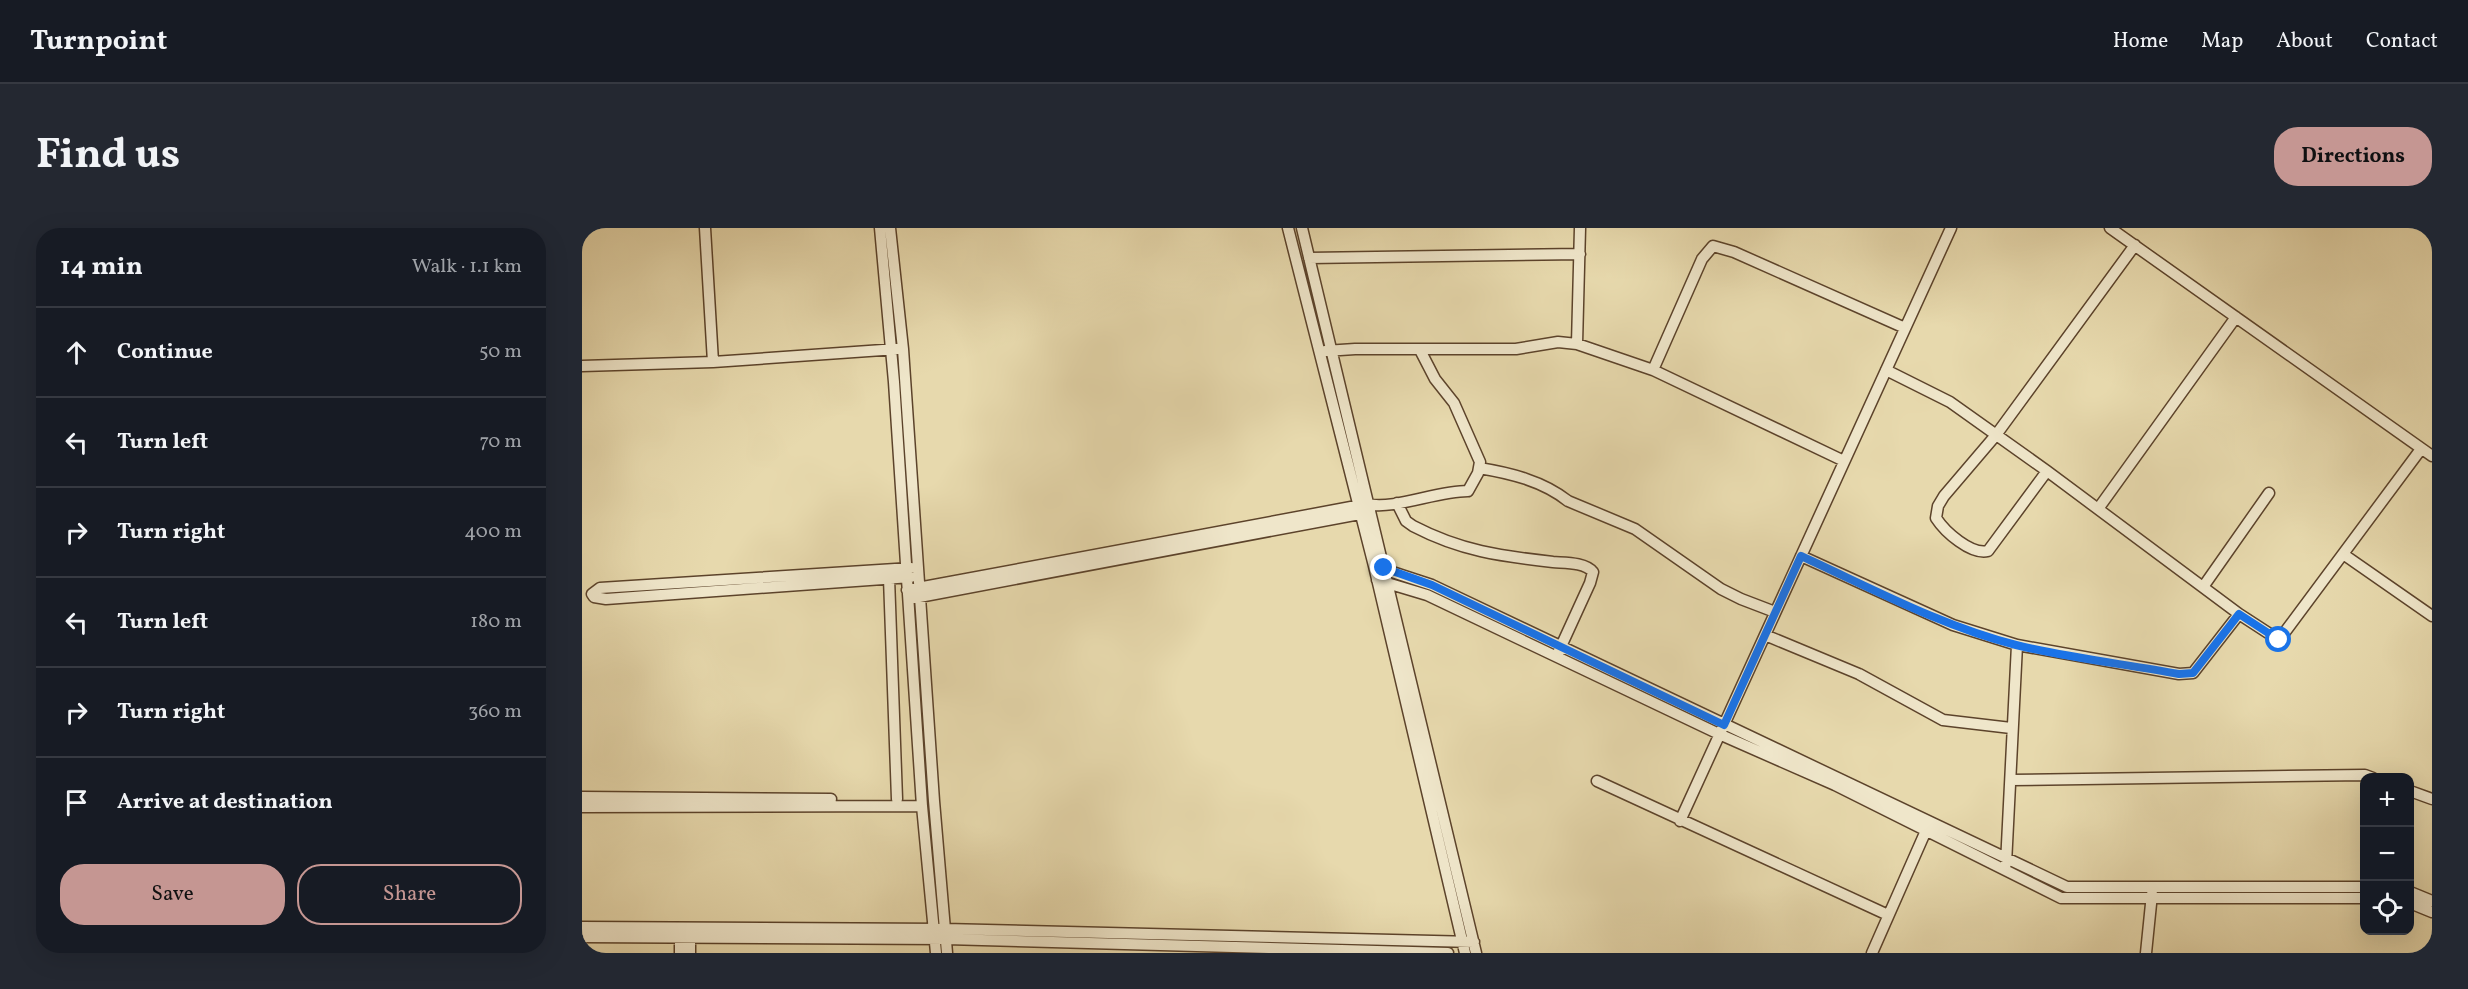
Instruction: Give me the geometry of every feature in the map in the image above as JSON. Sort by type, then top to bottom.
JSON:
[{"type":"street","points":[[705,228],[712,362]]},
{"type":"street","points":[[880,228],[922,802],[940,934],[947,953]]},
{"type":"street","points":[[890,228],[903,349],[934,801],[940,934],[936,953]]},
{"type":"street","points":[[1288,228],[1319,352],[1366,509]]},
{"type":"street","points":[[582,938],[685,933],[940,934],[1470,948],[1382,581],[1332,351],[1302,228]]},
{"type":"street","points":[[1577,344],[1580,228]]},
{"type":"street","points":[[1680,820],[1951,228]]},
{"type":"street","points":[[2110,228],[2432,456]]},
{"type":"street","points":[[2047,471],[1988,551],[1975,550],[1964,544],[1939,523],[1936,513],[1944,496],[1996,435],[2135,245]]},
{"type":"street","points":[[1653,370],[1702,258],[1713,246],[1734,252],[1905,328]]},
{"type":"street","points":[[1309,258],[1580,254]]},
{"type":"street","points":[[2098,509],[2236,317]]},
{"type":"street","points":[[1319,352],[1516,348],[1558,342],[1577,344],[1653,370],[1844,461]]},
{"type":"street","points":[[582,366],[712,362],[903,349]]},
{"type":"street","points":[[908,594],[1366,509],[1449,491],[1468,491],[1478,473],[1480,462],[1454,403],[1435,379],[1420,350]]},
{"type":"street","points":[[1886,370],[1950,402],[2239,614],[2279,640],[2421,449]]},
{"type":"street","points":[[1479,468],[1520,476],[1559,494],[1568,501],[1635,529],[1721,588],[1741,599],[1775,612]]},
{"type":"street","points":[[2203,587],[2269,493]]},
{"type":"street","points":[[1397,503],[1406,521],[1413,526],[1470,550],[1591,569],[1593,572],[1590,583],[1559,651]]},
{"type":"street","points":[[2343,554],[2432,616]]},
{"type":"street","points":[[1801,556],[1953,625],[2017,645],[2179,674],[2193,673],[2239,614]]},
{"type":"street","points":[[1379,567],[1432,585],[1559,651],[2006,865],[2061,898],[2360,887]]},
{"type":"street","points":[[905,573],[889,578],[606,598],[594,597],[592,594],[600,588],[918,572]]},
{"type":"street","points":[[889,578],[897,799]]},
{"type":"street","points":[[1382,581],[1427,595],[1559,651]]},
{"type":"street","points":[[1765,635],[1859,674],[1943,720],[2012,728]]},
{"type":"street","points":[[2006,865],[2017,645]]},
{"type":"street","points":[[2011,780],[2360,775]]},
{"type":"street","points":[[1597,782],[1888,915]]},
{"type":"street","points":[[2414,793],[2432,799]]},
{"type":"street","points":[[582,797],[897,799],[922,802]]},
{"type":"street","points":[[582,807],[922,802]]},
{"type":"street","points":[[1872,953],[1928,827]]},
{"type":"street","points":[[2152,893],[2360,898]]},
{"type":"street","points":[[2146,953],[2152,893]]},
{"type":"street","points":[[2414,894],[2432,901]]},
{"type":"street","points":[[2414,905],[2432,912]]},
{"type":"street","points":[[582,927],[685,933]]},
{"type":"street","points":[[680,953],[685,933]]},
{"type":"street","points":[[685,933],[690,953]]},
{"type":"street","points":[[1068,937],[1351,952],[1448,953]]},
{"type":"route","points":[[1384,568],[1432,585],[1724,725],[1801,556],[1953,625],[2017,645],[2179,674],[2193,673],[2239,614],[2279,640]]}]
